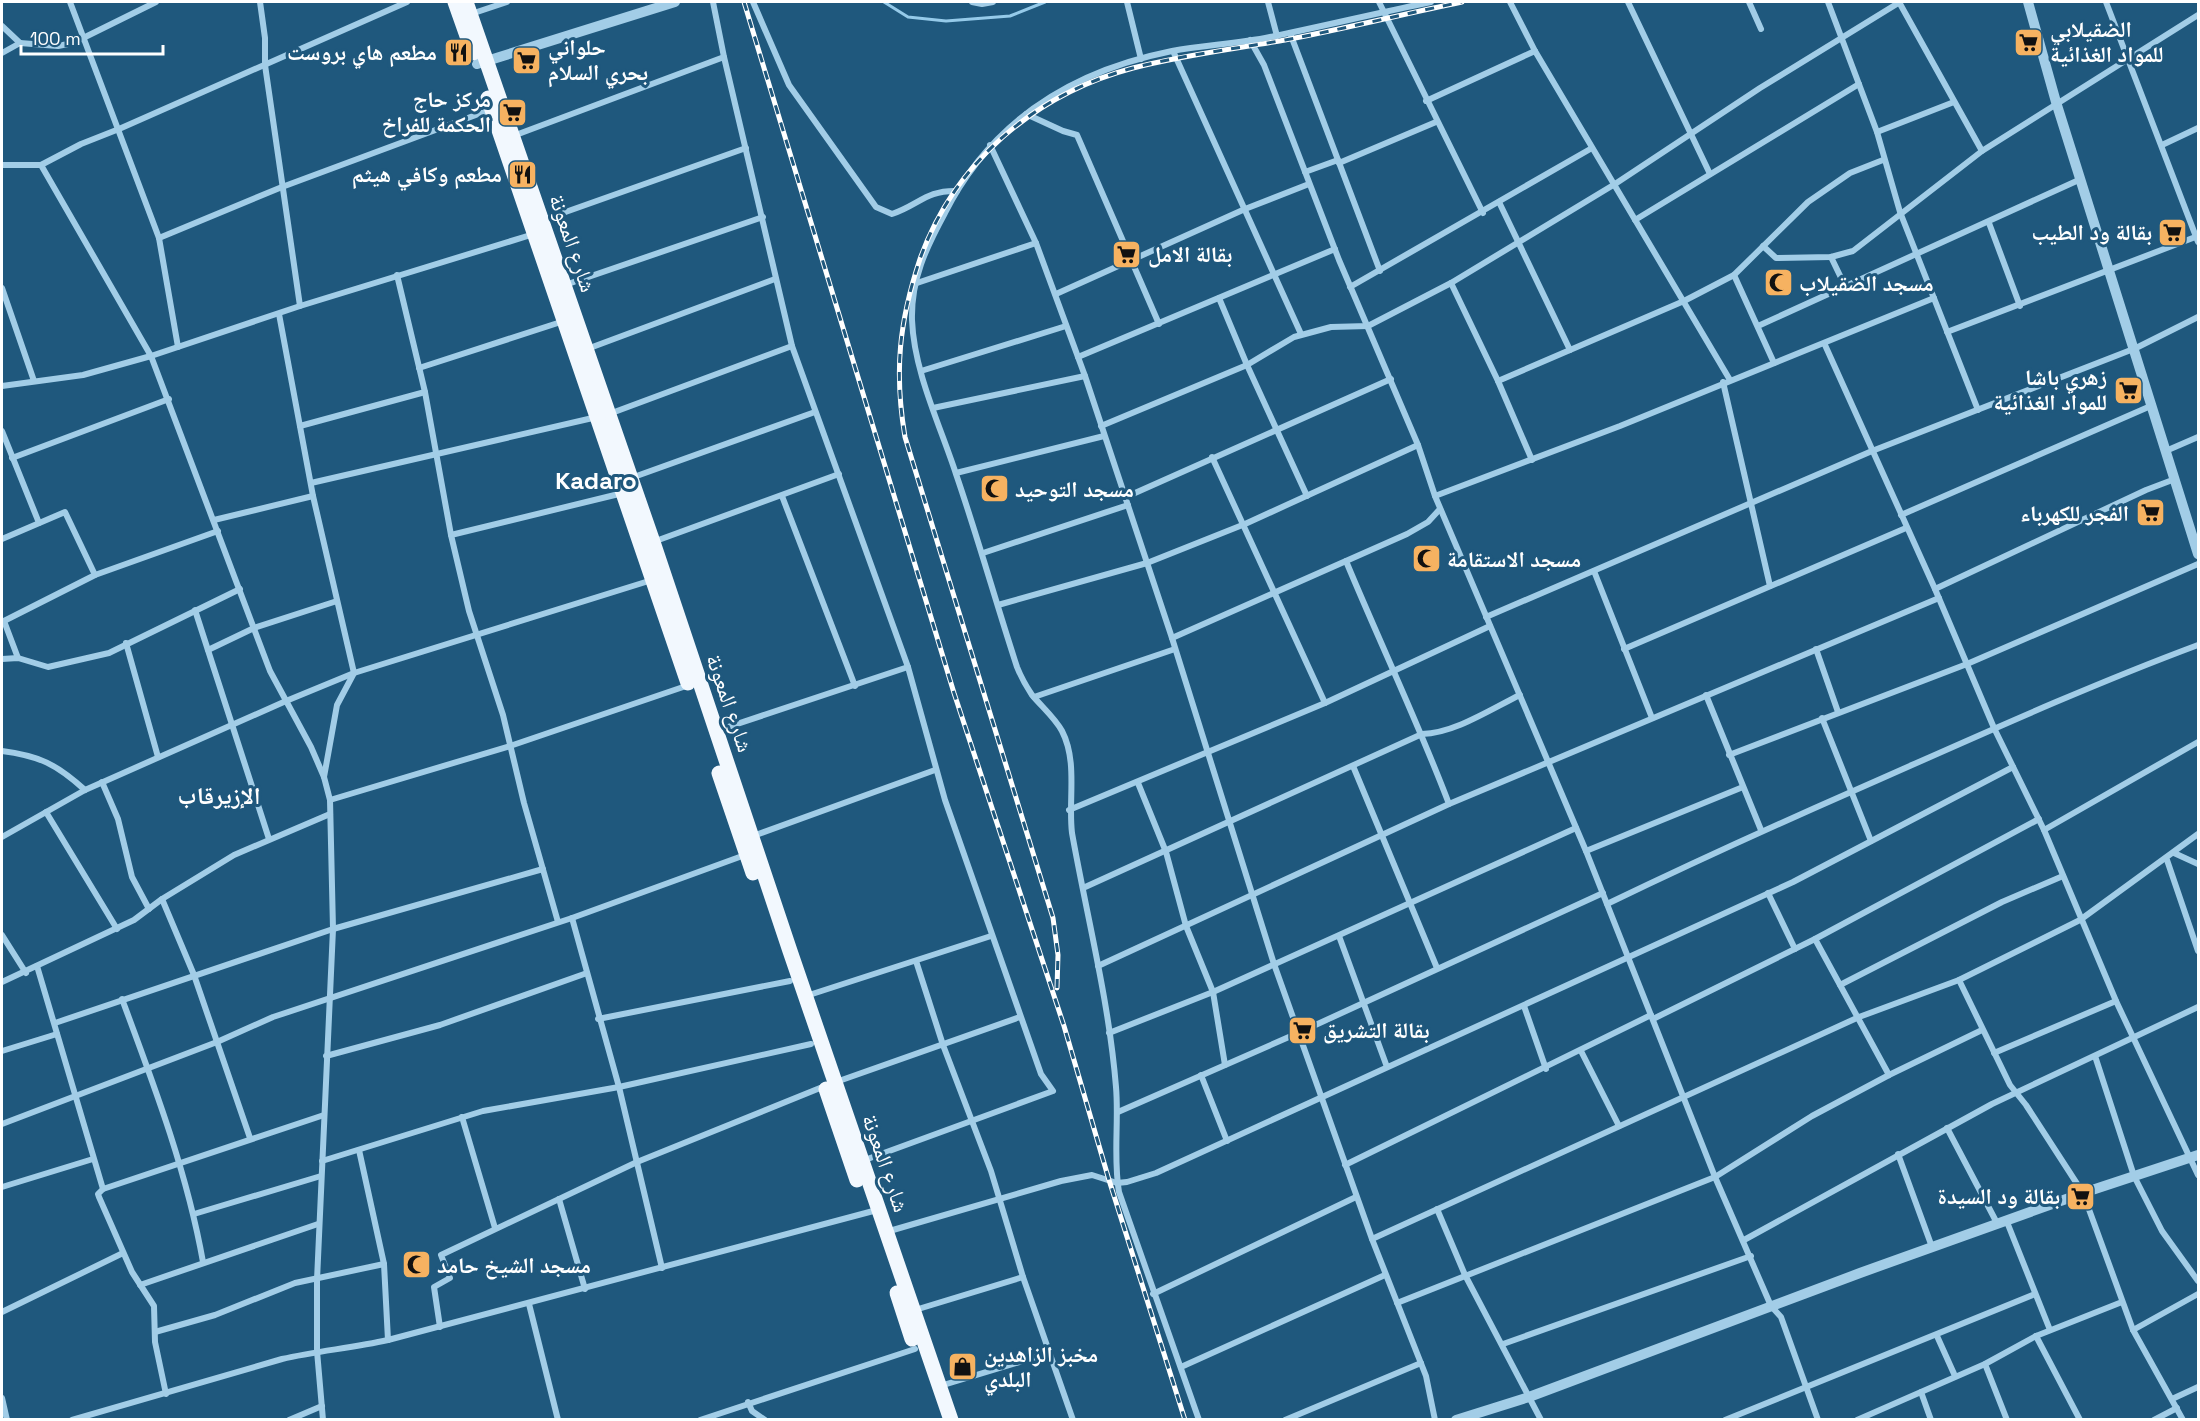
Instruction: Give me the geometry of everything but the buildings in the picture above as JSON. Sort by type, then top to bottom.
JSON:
[{"type":"highway","name":"شارع المعونة","points":[[455,2],[512,136],[565,320],[594,390],[622,493],[658,578],[716,732],[752,837],[805,996],[830,1084],[874,1211],[915,1349],[940,1419]]},
{"type":"highway","name":"شارع المعونة","points":[[468,8],[492,109],[538,227],[564,285],[586,350],[594,390]]},
{"type":"highway","name":"شارع المعونة","points":[[602,416],[631,478],[653,542],[658,578],[689,685],[811,1044],[862,1161],[874,1211],[885,1232],[951,1419]]},
{"type":"street","points":[[70,2],[86,38],[159,238],[178,347]]},
{"type":"street","points":[[2,53],[20,43],[58,46],[86,38],[156,2]]},
{"type":"street","points":[[260,2],[265,38],[265,65],[300,306]]},
{"type":"street","points":[[2,165],[41,165],[81,144],[407,2]]},
{"type":"street","points":[[468,8],[507,2]]},
{"type":"street","points":[[482,63],[675,2]]},
{"type":"street","points":[[713,2],[792,346],[908,667],[935,770],[991,936],[1041,1074],[1053,1091],[862,1161]]},
{"type":"street","points":[[753,2],[789,85],[876,207],[892,214],[905,210],[931,193],[957,191]]},
{"type":"street","points":[[972,2],[982,4],[993,2]]},
{"type":"street","points":[[1127,2],[1141,59]]},
{"type":"street","points":[[1268,2],[1277,36]]},
{"type":"street","points":[[1379,2],[1482,213]]},
{"type":"street","points":[[1199,1419],[1153,1294],[1117,1183],[1118,1112],[1109,1034],[1069,810],[1071,776],[1066,743],[1058,725],[1034,697],[1017,667],[983,553],[921,371],[912,321],[914,284],[921,260],[957,191],[990,145],[1055,92],[1079,80],[1173,51],[1277,36],[1431,2]]},
{"type":"street","points":[[1510,2],[1535,51],[1730,380]]},
{"type":"street","points":[[1628,2],[1710,174]]},
{"type":"street","points":[[1749,2],[1761,29]]},
{"type":"street","points":[[1828,2],[1877,132],[1883,160],[1900,212],[1978,410]]},
{"type":"street","points":[[1101,426],[1247,365],[1301,334],[1331,327],[1368,326],[1451,283],[1615,184],[1900,2],[1982,151]]},
{"type":"street","points":[[2028,2],[2056,102],[2136,348],[2197,547]]},
{"type":"street","points":[[1947,332],[2198,238],[2106,2]]},
{"type":"street","points":[[1763,246],[1776,258],[1831,257],[1853,251],[1900,212],[1982,151],[2056,102],[2199,15]]},
{"type":"street","points":[[2,26],[20,43]]},
{"type":"street","points":[[1290,33],[1380,272]]},
{"type":"street","points":[[1250,40],[1264,65],[1350,287],[1418,445],[1440,509],[1586,851],[1715,1177],[1771,1306],[1781,1317],[1818,1419]]},
{"type":"street","points":[[1173,51],[1301,334]]},
{"type":"street","points":[[1426,100],[1535,51]]},
{"type":"street","points":[[512,136],[724,57]]},
{"type":"street","points":[[1635,220],[1859,84]]},
{"type":"street","points":[[1877,132],[1954,102]]},
{"type":"street","points":[[159,238],[282,187],[492,109]]},
{"type":"street","points":[[1026,114],[1063,132],[1077,135],[1159,324]]},
{"type":"street","points":[[1305,172],[1436,122]]},
{"type":"street","points":[[2162,145],[2199,128]]},
{"type":"street","points":[[990,145],[1036,243],[1085,376],[1172,638],[1274,964],[1356,1197],[1421,1363],[1436,1419]]},
{"type":"street","points":[[2,386],[83,375],[151,356],[538,227],[746,147]]},
{"type":"street","points":[[1350,287],[1380,272],[1592,148]]},
{"type":"street","points":[[1498,381],[1684,301],[1734,275],[1808,202],[1827,187],[1850,173],[1883,160]]},
{"type":"street","points":[[41,165],[151,356],[270,671],[306,735],[324,777],[330,800],[333,929],[317,1280],[317,1352],[323,1419]]},
{"type":"street","points":[[1758,326],[1989,223],[2081,179]]},
{"type":"street","points":[[1056,294],[1245,209],[1309,184]]},
{"type":"street","points":[[1499,202],[1570,350]]},
{"type":"street","points":[[564,285],[763,218]]},
{"type":"street","points":[[1989,223],[2020,306]]},
{"type":"street","points":[[914,284],[1036,243]]},
{"type":"street","points":[[1078,357],[1335,249]]},
{"type":"street","points":[[1831,257],[1846,288]]},
{"type":"street","points":[[397,275],[425,392],[451,535],[477,636],[558,922]]},
{"type":"street","points":[[1734,275],[1774,363]]},
{"type":"street","points":[[586,350],[775,279]]},
{"type":"street","points":[[1451,283],[1498,381],[1532,460]]},
{"type":"street","points":[[2,288],[34,381]]},
{"type":"street","points":[[1219,298],[1307,495]]},
{"type":"street","points":[[1435,496],[1532,460],[1723,382],[1825,345],[1934,298]]},
{"type":"street","points":[[279,314],[313,496],[354,674],[338,705],[324,777]]},
{"type":"street","points":[[1486,616],[1872,451],[2136,348],[2199,317]]},
{"type":"street","points":[[419,368],[565,320]]},
{"type":"street","points":[[921,371],[1066,326]]},
{"type":"street","points":[[1825,345],[1939,598],[1994,728],[2044,831],[2116,1001],[2195,1157],[2199,1175]]},
{"type":"street","points":[[311,483],[602,416],[792,346]]},
{"type":"street","points":[[933,408],[1085,376]]},
{"type":"street","points":[[1125,497],[1391,379]]},
{"type":"street","points":[[1723,382],[1770,586]]},
{"type":"street","points":[[300,426],[425,392]]},
{"type":"street","points":[[12,458],[169,399]]},
{"type":"street","points":[[1901,515],[2154,405]]},
{"type":"street","points":[[631,478],[815,412]]},
{"type":"street","points":[[2,431],[39,523]]},
{"type":"street","points":[[956,473],[1104,436]]},
{"type":"street","points":[[2168,450],[2199,437]]},
{"type":"street","points":[[998,605],[1147,563],[1245,525],[1418,445]]},
{"type":"street","points":[[1212,457],[1325,704]]},
{"type":"street","points":[[653,542],[839,474]]},
{"type":"street","points":[[1935,589],[2146,490],[2175,479]]},
{"type":"street","points":[[451,535],[622,493]]},
{"type":"street","points":[[214,520],[313,496]]},
{"type":"street","points":[[782,496],[855,686]]},
{"type":"street","points":[[983,553],[1128,505]]},
{"type":"street","points":[[1172,638],[1407,534],[1428,522],[1440,509]]},
{"type":"street","points":[[2,539],[65,512],[95,575]]},
{"type":"street","points":[[1624,649],[1906,528]]},
{"type":"street","points":[[18,658],[3,621],[95,575],[218,531]]},
{"type":"street","points":[[1346,561],[1391,670],[1422,734],[1449,804]]},
{"type":"street","points":[[1730,755],[1967,664],[2199,564]]},
{"type":"street","points":[[1594,571],[1652,718]]},
{"type":"street","points":[[2,837],[85,790],[286,701],[354,674],[658,578]]},
{"type":"street","points":[[2,658],[18,658],[48,667],[109,654],[126,643],[240,589]]},
{"type":"street","points":[[1098,966],[1254,896],[1382,833],[1939,598]]},
{"type":"street","points":[[208,651],[255,628],[338,601]]},
{"type":"street","points":[[195,610],[269,839]]},
{"type":"street","points":[[1069,810],[1325,704],[1391,670],[1490,626]]},
{"type":"street","points":[[126,643],[158,757]]},
{"type":"street","points":[[1607,904],[1761,830],[1994,728],[2108,679],[2199,645]]},
{"type":"street","points":[[1034,697],[1175,649]]},
{"type":"street","points":[[1816,650],[1838,712]]},
{"type":"street","points":[[716,732],[908,667]]},
{"type":"street","points":[[330,800],[510,746],[689,685]]},
{"type":"street","points":[[1083,888],[1422,734],[1440,731],[1466,721],[1520,695]]},
{"type":"street","points":[[1706,695],[1761,830]]},
{"type":"street","points":[[1822,718],[1870,841]]},
{"type":"street","points":[[2044,831],[2199,742]]},
{"type":"street","points":[[2,751],[27,754],[52,763],[85,790]]},
{"type":"street","points":[[1353,766],[1437,968]]},
{"type":"street","points":[[885,1232],[1000,1198],[1092,1175],[1117,1183],[1156,1173],[1768,893],[2013,767]]},
{"type":"street","points":[[752,837],[935,770]]},
{"type":"street","points":[[102,783],[120,825],[132,877],[141,898],[149,909]]},
{"type":"street","points":[[1138,783],[1166,852],[1186,926],[1213,992],[1225,1065]]},
{"type":"street","points":[[1586,851],[1743,787]]},
{"type":"street","points":[[46,812],[117,929]]},
{"type":"street","points":[[2,982],[26,973],[117,929],[234,855],[330,814]]},
{"type":"street","points":[[1345,1165],[1795,949],[2038,819]]},
{"type":"street","points":[[1109,1034],[1213,992],[1339,936],[1409,901],[1576,828]]},
{"type":"street","points":[[1372,1239],[1859,1017],[1959,980],[2080,920],[2167,860],[2199,834]]},
{"type":"street","points":[[2,1124],[217,1042],[273,1017],[331,1000],[573,918],[747,854]]},
{"type":"street","points":[[2174,854],[2199,864]]},
{"type":"street","points":[[2167,860],[2199,951]]},
{"type":"street","points":[[55,1023],[333,929],[543,869]]},
{"type":"street","points":[[1840,985],[2002,902],[2063,876]]},
{"type":"street","points":[[1118,1112],[1298,1033],[1603,893]]},
{"type":"street","points":[[1768,893],[1795,949]]},
{"type":"street","points":[[162,899],[194,975],[249,1138]]},
{"type":"street","points":[[573,918],[598,1019],[618,1087],[662,1268]]},
{"type":"street","points":[[2,935],[26,973]]},
{"type":"street","points":[[805,996],[991,936]]},
{"type":"street","points":[[1339,936],[1387,1067]]},
{"type":"street","points":[[1815,939],[1889,1075]]},
{"type":"street","points":[[916,961],[943,1045],[1000,1198],[1023,1277],[1073,1419]]},
{"type":"street","points":[[38,966],[103,1189]]},
{"type":"street","points":[[327,1056],[440,1025],[587,973]]},
{"type":"street","points":[[1959,980],[2010,1085],[2083,1193],[2133,1330],[2183,1419]]},
{"type":"street","points":[[598,1019],[790,981]]},
{"type":"street","points":[[122,999],[179,1162],[194,1214],[204,1262]]},
{"type":"street","points":[[1994,1053],[2116,1001]]},
{"type":"street","points":[[1524,1006],[1546,1069]]},
{"type":"street","points":[[1744,1240],[1898,1154],[2016,1092],[2199,1007]]},
{"type":"street","points":[[440,1327],[434,1287],[450,1278],[441,1255],[637,1162],[830,1084],[943,1045],[974,1031],[1020,1017]]},
{"type":"street","points":[[1397,1303],[1667,1198],[1715,1177],[1812,1116],[1889,1075],[1982,1030]]},
{"type":"street","points":[[2,1051],[57,1034]]},
{"type":"street","points":[[322,1161],[508,1105],[618,1087],[811,1044]]},
{"type":"street","points":[[1581,1051],[1619,1126]]},
{"type":"street","points":[[2095,1056],[2134,1176],[2163,1231],[2199,1281]]},
{"type":"street","points":[[1201,1075],[1227,1141]]},
{"type":"street","points":[[166,1394],[155,1332],[154,1306],[123,1254],[98,1194],[103,1189],[179,1162],[324,1115]]},
{"type":"street","points":[[462,1117],[495,1228]]},
{"type":"street","points":[[1947,1128],[2002,1223],[2050,1330]]},
{"type":"street","points":[[358,1150],[384,1264],[388,1340]]},
{"type":"street","points":[[1898,1154],[1932,1247]]},
{"type":"street","points":[[1456,1419],[1530,1397],[1932,1247],[2083,1193],[2195,1157]]},
{"type":"street","points":[[2,1187],[93,1160]]},
{"type":"street","points":[[194,1214],[321,1176]]},
{"type":"street","points":[[1153,1294],[1356,1197]]},
{"type":"street","points":[[559,1198],[585,1289]]},
{"type":"street","points":[[1437,1209],[1465,1275],[1541,1419]]},
{"type":"street","points":[[72,1419],[282,1359],[348,1349],[440,1327],[874,1211]]},
{"type":"street","points":[[140,1285],[318,1224]]},
{"type":"street","points":[[2,1312],[123,1254]]},
{"type":"street","points":[[1503,1344],[1751,1256]]},
{"type":"street","points":[[155,1332],[215,1315],[295,1283],[384,1264]]},
{"type":"street","points":[[1181,1367],[1385,1275]]},
{"type":"street","points":[[914,1311],[1023,1277]]},
{"type":"street","points":[[2133,1330],[2199,1293]]},
{"type":"street","points":[[1725,1419],[2035,1294]]},
{"type":"street","points":[[1857,1419],[1984,1364],[2036,1336],[2122,1302]]},
{"type":"street","points":[[529,1304],[558,1419]]},
{"type":"street","points":[[1937,1335],[1955,1376]]},
{"type":"street","points":[[2036,1336],[2080,1419]]},
{"type":"street","points":[[700,1419],[915,1349]]},
{"type":"street","points":[[939,1386],[1049,1353]]},
{"type":"street","points":[[1285,1419],[1421,1363]]},
{"type":"street","points":[[1984,1364],[2007,1419]]},
{"type":"street","points":[[2172,1399],[2199,1387]]},
{"type":"street","points":[[1921,1392],[1931,1419]]},
{"type":"street","points":[[2,1398],[7,1419]]},
{"type":"street","points":[[748,1402],[752,1412],[765,1419]]},
{"type":"street","points":[[289,1419],[322,1406]]},
{"type":"street","points":[[2154,1419],[2177,1408]]},
{"type":"waterway","points":[[884,2],[908,17],[946,21],[1010,16],[1045,2]]},
{"type":"railway","points":[[744,2],[954,693],[1064,1026],[1109,1180],[1185,1420]]},
{"type":"railway","points":[[1057,988],[1058,955],[1053,918],[905,437],[900,391],[900,347],[907,304],[920,259],[935,224],[954,192],[976,163],[1002,137],[1063,95],[1097,80],[1152,63],[1307,36],[1462,2]]},
{"type":"place","name":"الضقيلابي للمواد الغذائية","points":[[2029,42]]},
{"type":"place","name":"مطعم هاي بروست","points":[[458,52]]},
{"type":"place","name":"حلواني بحري السلام","points":[[527,60]]},
{"type":"place","name":"مركز حاج الحكمة للفراخ","points":[[512,112]]},
{"type":"place","name":"مطعم وكافي هيثم","points":[[523,174]]},
{"type":"place","name":"بقالة ود الطيب","points":[[2173,232]]},
{"type":"place","name":"بقالة الامل","points":[[1127,254]]},
{"type":"place","name":"مسجد الضقيلاب","points":[[1778,283]]},
{"type":"place","name":"زهري باشا للمواد الغذائية","points":[[2128,390]]},
{"type":"place","name":"مسجد التوحيد","points":[[994,489]]},
{"type":"place","name":"الفجر للكهرباء","points":[[2150,513]]},
{"type":"place","name":"مسجد الاستقامة","points":[[1426,559]]},
{"type":"place","name":"بقالة التشريق","points":[[1302,1030]]},
{"type":"place","name":"بقالة ود السيدة","points":[[2081,1196]]},
{"type":"place","name":"مسجد الشيخ حامد","points":[[416,1265]]},
{"type":"place","name":"مخبز الزاهدين البلدي","points":[[963,1367]]},
{"type":"district","name":"Kadaro","points":[[596,480]]},
{"type":"district","name":"الإزيرقاب","points":[[219,795]]}]
